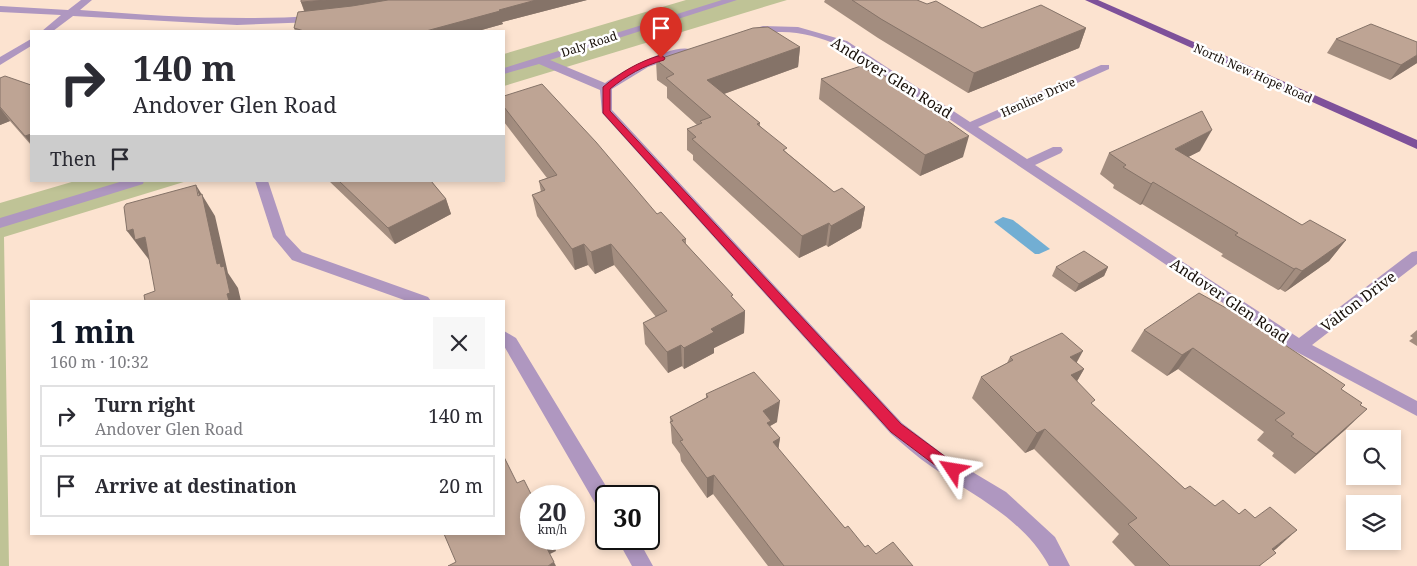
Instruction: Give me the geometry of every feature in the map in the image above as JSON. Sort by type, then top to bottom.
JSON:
[{"type":"main road","name":"North New Hope Road","points":[[1090,0],[1417,145]]},
{"type":"street","points":[[48,30],[87,0]]},
{"type":"street","name":"Daly Road","points":[[505,71],[732,0]]},
{"type":"street","points":[[0,9],[252,22],[326,18]]},
{"type":"street","points":[[245,30],[252,22]]},
{"type":"street","name":"Andover Glen Road","points":[[733,36],[773,28],[819,33],[843,43],[1299,346],[1417,409]]},
{"type":"street","points":[[0,62],[30,43]]},
{"type":"street","points":[[606,88],[622,75],[643,63],[697,47]]},
{"type":"street","points":[[540,60],[606,88]]},
{"type":"street","name":"Henline Drive","points":[[970,126],[1105,67]]},
{"type":"street","points":[[606,88],[606,111],[896,428],[938,461],[999,498],[1048,544],[1060,566]]},
{"type":"street","points":[[1026,164],[1057,150]]},
{"type":"street","points":[[0,222],[135,182]]},
{"type":"street","points":[[261,182],[280,237],[297,256],[420,300]]},
{"type":"street","name":"Valton Drive","points":[[1299,346],[1417,256]]},
{"type":"street","points":[[505,338],[510,342],[595,485]]},
{"type":"street","points":[[633,550],[643,566]]},
{"type":"green space","points":[[686,0],[787,0],[505,86],[505,54]]},
{"type":"green space","points":[[72,182],[184,182],[4,237],[9,566],[0,566],[0,203]]},
{"type":"water","points":[[1003,217],[1013,220],[1050,249],[1035,254],[994,222]]},
{"type":"building","points":[[301,0],[327,0],[301,2]]},
{"type":"building","points":[[388,0],[536,0],[430,30],[301,30],[294,28],[298,12]]},
{"type":"building","points":[[852,0],[917,0],[927,4],[936,1],[982,28],[1041,5],[1086,28],[974,73]]},
{"type":"building","points":[[1371,24],[1417,42],[1417,55],[1401,65],[1336,39]]},
{"type":"building","points":[[768,27],[800,47],[707,80],[760,123],[757,124],[787,148],[783,150],[834,192],[842,188],[865,207],[831,226],[829,223],[802,236],[692,139],[696,137],[687,129],[711,117],[666,78],[674,74],[656,60],[753,28]]},
{"type":"building","points":[[861,66],[875,74],[879,72],[969,136],[925,155],[821,79]]},
{"type":"building","points":[[5,76],[30,85],[30,134],[25,136],[0,107],[0,78]]},
{"type":"building","points":[[542,84],[596,142],[657,214],[661,212],[686,239],[682,240],[733,295],[731,296],[745,311],[711,329],[714,332],[684,348],[681,345],[667,352],[643,323],[667,311],[611,244],[591,252],[584,244],[572,249],[532,195],[545,190],[539,181],[557,175],[505,108],[505,96]]},
{"type":"building","points":[[1202,111],[1212,130],[1175,149],[1302,225],[1310,220],[1346,240],[1302,271],[1294,269],[1235,235],[1238,233],[1153,182],[1151,184],[1123,167],[1126,165],[1109,153]]},
{"type":"building","points":[[340,182],[432,182],[446,199],[388,228]]},
{"type":"building","points":[[196,185],[198,196],[202,194],[217,264],[220,263],[221,267],[224,266],[230,293],[227,294],[229,300],[145,300],[144,295],[155,291],[145,237],[135,240],[133,229],[127,231],[124,207],[126,204]]},
{"type":"building","points":[[1084,251],[1108,267],[1079,284],[1056,267]]},
{"type":"building","points":[[1199,293],[1226,308],[1228,307],[1345,385],[1341,389],[1362,403],[1360,405],[1367,409],[1316,454],[1291,436],[1294,434],[1275,420],[1285,413],[1193,348],[1182,355],[1144,330]]},
{"type":"building","points":[[1062,333],[1083,351],[1070,357],[1084,369],[1071,375],[1095,400],[1091,403],[1185,489],[1190,486],[1215,506],[1223,500],[1239,514],[1245,509],[1255,518],[1270,507],[1297,530],[1272,549],[1276,553],[1259,566],[1170,566],[1128,524],[1137,518],[1045,429],[1037,433],[981,377],[1013,360],[1010,357]]},
{"type":"building","points":[[754,372],[780,401],[763,411],[771,421],[767,423],[780,438],[773,442],[845,528],[848,526],[865,547],[868,545],[876,554],[893,542],[913,566],[784,566],[714,475],[707,478],[680,441],[683,440],[670,422],[673,421],[670,417],[708,397],[706,394]]},
{"type":"building","points":[[505,459],[517,483],[524,480],[526,485],[520,485],[520,550],[548,550],[554,562],[548,566],[448,566],[456,562],[444,535],[505,535]]},
{"type":"route","points":[[661,58],[643,63],[622,75],[606,88],[606,111],[896,428],[938,461],[953,470]]}]
